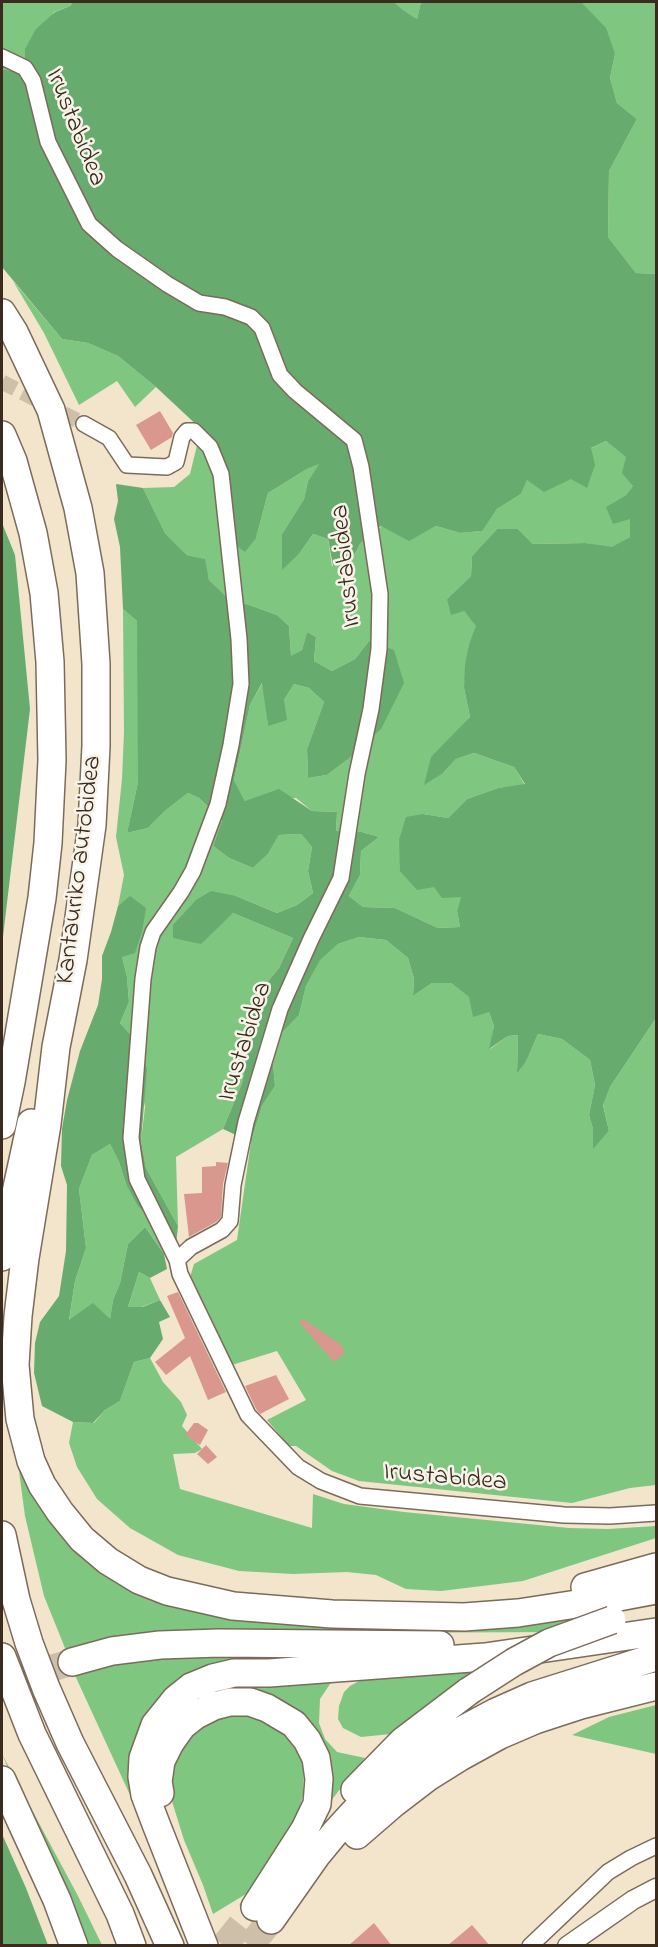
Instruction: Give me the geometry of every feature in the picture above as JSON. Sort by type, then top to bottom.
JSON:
[{"type":"highway","name":"Kantauriko autobidea","points":[[2,313],[14,332],[51,410],[78,508],[91,584],[96,664],[96,746],[92,825],[73,960],[56,1047]]},
{"type":"highway","name":"Kantauriko autobidea","points":[[2,435],[13,461],[33,533],[44,593],[50,662],[52,760],[48,843],[42,898],[18,1032]]},
{"type":"highway","points":[[2,1075],[18,1032]]},
{"type":"highway","points":[[2,1125],[18,1032]]},
{"type":"highway","points":[[2,1257],[32,1118],[56,1047]]},
{"type":"highway","points":[[56,1047],[47,1124],[25,1258],[15,1365],[24,1439],[31,1461],[42,1485],[82,1539],[108,1561],[139,1580],[167,1591],[222,1604],[272,1610],[464,1617],[518,1613],[657,1590]]},
{"type":"highway","points":[[2,1535],[16,1600],[46,1688],[70,1743],[138,1875],[170,1946]]},
{"type":"highway","points":[[401,1616],[529,1599],[580,1589],[657,1568]]},
{"type":"highway","points":[[263,1913],[337,1810],[404,1741],[469,1691],[549,1643],[657,1606]]},
{"type":"highway","points":[[72,1662],[112,1651],[160,1645],[219,1643],[484,1645],[647,1634]]},
{"type":"highway","points":[[204,1946],[145,1795],[142,1778],[143,1758],[155,1725],[176,1699],[191,1687],[234,1673],[269,1674],[485,1657],[647,1634]]},
{"type":"highway","points":[[2,1657],[32,1734],[120,1914],[132,1946]]},
{"type":"highway","points":[[263,1913],[358,1808],[414,1761],[461,1731],[532,1696],[657,1657]]},
{"type":"highway","points":[[263,1913],[290,1904],[327,1863],[368,1824],[428,1777],[460,1757],[534,1720],[610,1696],[657,1686]]},
{"type":"highway","points":[[46,1688],[154,1877],[188,1946]]},
{"type":"highway","points":[[209,1946],[201,1916],[167,1824],[158,1782],[161,1761],[170,1743],[183,1726],[196,1715],[214,1706],[230,1702],[250,1702],[267,1708],[294,1724],[307,1740],[316,1758],[319,1779],[317,1804],[263,1913]]},
{"type":"highway","points":[[2,1780],[44,1869],[74,1946]]},
{"type":"highway","points":[[2,1792],[49,1911],[60,1946]]},
{"type":"street","name":"Irustabidea","points":[[2,57],[25,68],[33,81],[48,142],[89,224],[117,249],[199,303],[225,307],[251,317],[262,328],[280,375],[295,391],[354,440],[361,467],[377,573],[380,594],[379,649],[371,709],[357,774],[341,878],[280,1009],[246,1122],[233,1185],[230,1221],[222,1230],[191,1247],[177,1260]]},
{"type":"street","name":"Irustabidea","points":[[84,424],[109,438],[127,465],[167,467],[176,462],[182,436],[188,431],[194,431],[210,447],[221,474],[239,639],[241,684],[218,804],[193,871],[153,932],[148,947],[143,979],[131,1138],[137,1179],[248,1415],[298,1467],[321,1481],[360,1496],[564,1515],[610,1516],[657,1513]]},
{"type":"street","points":[[530,1946],[608,1872],[657,1846]]},
{"type":"street","points":[[567,1946],[623,1906],[657,1888]]},
{"type":"green space","points":[[2,2],[73,2],[70,6],[54,12],[25,57],[11,71],[2,69]]},
{"type":"green space","points":[[73,2],[394,2],[417,19],[421,2],[581,2],[606,28],[615,54],[610,78],[617,103],[637,119],[609,171],[608,237],[636,273],[656,274],[656,1018],[610,1087],[603,1105],[609,1131],[593,1149],[593,1129],[589,1115],[595,1085],[590,1060],[562,1039],[538,1034],[526,1062],[517,1073],[518,1035],[508,1036],[489,1049],[494,1026],[489,1012],[473,1017],[469,997],[451,983],[432,983],[413,996],[414,979],[408,958],[386,940],[359,937],[338,944],[320,960],[306,986],[299,1015],[280,1035],[273,1064],[275,1086],[262,1106],[251,1142],[223,1129],[242,1083],[247,1058],[241,1037],[252,1017],[259,992],[279,968],[293,938],[233,913],[201,944],[173,938],[173,925],[196,900],[211,891],[236,896],[277,913],[297,905],[313,893],[308,871],[312,847],[301,834],[279,835],[268,854],[253,868],[229,858],[213,846],[222,821],[199,798],[188,793],[148,828],[127,833],[138,782],[137,621],[123,609],[120,547],[114,519],[118,501],[116,484],[143,488],[165,533],[187,555],[205,559],[209,580],[227,597],[277,615],[289,626],[291,656],[302,650],[307,632],[316,637],[314,661],[332,671],[355,659],[369,641],[394,650],[404,683],[381,729],[327,775],[308,778],[307,749],[324,702],[309,688],[294,684],[284,700],[287,720],[268,726],[262,683],[250,705],[234,780],[245,801],[279,789],[312,811],[337,812],[336,831],[362,832],[379,837],[361,851],[360,875],[349,896],[363,907],[395,908],[438,928],[460,927],[457,911],[461,897],[442,898],[434,887],[417,890],[400,871],[399,840],[406,817],[423,814],[448,818],[467,799],[498,788],[525,784],[514,767],[474,753],[456,759],[443,773],[424,785],[431,757],[470,717],[464,688],[465,665],[469,644],[476,626],[464,611],[451,615],[447,599],[471,576],[472,556],[497,529],[518,529],[533,544],[586,543],[612,547],[630,537],[630,519],[613,524],[606,507],[625,496],[633,486],[622,473],[626,457],[606,441],[591,448],[595,465],[587,488],[571,479],[544,492],[527,480],[521,494],[497,509],[482,531],[460,533],[436,526],[409,541],[381,526],[360,544],[350,563],[333,566],[328,539],[313,534],[299,554],[282,570],[282,534],[304,499],[308,481],[319,464],[268,493],[256,538],[245,552],[234,544],[224,464],[216,443],[156,387],[118,356],[88,343],[62,339],[2,267],[2,69],[11,71],[25,57],[25,49],[36,29],[55,12],[70,6]]},
{"type":"green space","points":[[394,2],[421,2],[417,19],[402,9]]},
{"type":"green space","points":[[576,2],[656,2],[656,274],[636,273],[608,237],[609,171],[637,119],[617,103],[610,78],[615,54]]},
{"type":"green space","points":[[13,281],[62,339],[88,343],[118,356],[156,387],[135,407],[117,381],[79,405],[44,333]]},
{"type":"green space","points":[[201,429],[216,443],[256,538],[268,493],[320,463],[308,481],[304,499],[282,534],[282,569],[299,554],[313,534],[328,539],[332,566],[350,563],[360,544],[382,526],[409,540],[436,526],[460,533],[481,531],[497,509],[521,494],[527,479],[606,441],[627,457],[634,485],[625,496],[630,518],[630,537],[612,548],[586,543],[533,544],[518,529],[497,529],[472,556],[471,576],[447,599],[464,611],[477,626],[469,644],[464,688],[470,717],[452,737],[443,773],[456,759],[474,753],[514,767],[525,785],[498,788],[467,799],[448,818],[423,814],[434,887],[462,896],[457,911],[460,927],[438,928],[395,908],[363,907],[349,896],[360,875],[361,851],[379,837],[362,832],[336,831],[337,812],[312,811],[296,798],[245,801],[234,780],[250,705],[263,682],[268,726],[294,684],[309,688],[324,702],[307,749],[308,778],[327,775],[347,760],[369,641],[355,659],[332,671],[314,661],[316,637],[307,632],[302,650],[291,657],[289,626],[277,615],[227,597],[209,580],[204,559],[187,555],[165,533],[143,488],[174,487],[190,474]]},
{"type":"green space","points":[[2,523],[15,555],[30,709],[2,945]]},
{"type":"green space","points":[[123,609],[137,621],[139,682],[138,782],[127,833],[148,828],[188,793],[199,798],[222,822],[213,846],[229,858],[253,868],[268,854],[279,835],[301,834],[312,847],[308,871],[313,893],[297,905],[277,913],[236,896],[233,913],[293,938],[279,968],[259,992],[252,1017],[241,1036],[247,1058],[242,1083],[223,1129],[176,1157],[178,1226],[146,1168],[141,1141],[145,1107],[130,1034],[120,1023],[129,1002],[127,977],[122,957],[130,897],[118,906],[124,875],[116,837],[124,732]]},
{"type":"green space","points":[[130,896],[146,908],[142,932],[135,953],[122,957],[127,977],[129,1002],[120,1023],[130,1034],[147,1069],[141,1141],[146,1168],[178,1226],[176,1245],[138,1206],[126,1184],[110,1144],[92,1155],[79,1189],[86,1248],[75,1281],[69,1320],[93,1303],[110,1319],[128,1244],[145,1227],[164,1254],[167,1269],[150,1278],[139,1272],[128,1307],[143,1307],[160,1300],[170,1317],[159,1322],[163,1339],[150,1358],[134,1362],[120,1401],[105,1410],[93,1423],[73,1422],[42,1406],[34,1373],[35,1343],[40,1322],[59,1296],[66,1251],[67,1185],[61,1166],[62,1129],[67,1100],[80,1051],[98,1005],[102,979],[102,956],[118,906]]},
{"type":"green space","points":[[359,937],[386,940],[408,958],[414,979],[413,996],[432,983],[451,983],[489,1012],[494,1026],[490,1049],[508,1036],[518,1035],[517,1072],[526,1062],[538,1034],[562,1039],[590,1060],[595,1085],[589,1115],[593,1129],[593,1148],[609,1131],[603,1104],[610,1087],[656,1018],[656,1485],[630,1488],[572,1503],[359,1481],[332,1471],[296,1446],[289,1446],[267,1420],[306,1400],[277,1351],[232,1365],[190,1277],[194,1264],[237,1240],[251,1142],[262,1106],[275,1086],[273,1064],[280,1035],[299,1015],[306,986],[320,959],[338,944]]},
{"type":"green space","points":[[110,1144],[126,1184],[176,1245],[164,1254],[145,1227],[128,1244],[110,1320],[69,1321],[75,1281],[86,1248],[79,1189],[92,1155]]},
{"type":"green space","points":[[139,1272],[150,1278],[160,1300],[142,1307],[128,1307]]},
{"type":"green space","points":[[150,1358],[163,1382],[181,1402],[187,1415],[182,1426],[202,1449],[195,1453],[173,1454],[180,1489],[312,1528],[313,1494],[344,1504],[404,1512],[569,1528],[608,1529],[656,1526],[656,1538],[523,1581],[441,1591],[406,1589],[376,1575],[347,1572],[293,1574],[239,1571],[178,1555],[130,1528],[97,1499],[77,1467],[69,1443],[73,1422],[94,1423],[105,1410],[120,1401],[134,1362]]},
{"type":"green space","points":[[15,1441],[31,1487],[167,1603],[620,1608],[563,1632],[334,1633],[67,1653],[44,1596],[25,1516]]},
{"type":"green space","points":[[305,1656],[210,1669],[136,1808],[73,1671],[147,1657]]},
{"type":"green space","points":[[483,1666],[391,1734],[361,1737],[343,1728],[338,1719],[339,1706],[344,1692],[363,1679]]},
{"type":"green space","points":[[336,1675],[320,1699],[319,1723],[325,1739],[337,1752],[365,1758],[325,1808],[286,1706],[173,1722],[223,1685]]},
{"type":"green space","points":[[656,1705],[656,1754],[572,1735],[609,1717]]},
{"type":"green space","points":[[245,1713],[271,1722],[299,1749],[304,1770],[303,1795],[297,1817],[246,1894],[213,1914],[184,1840],[171,1798],[171,1776],[178,1752],[190,1735],[205,1724],[222,1716]]},
{"type":"green space","points":[[2,1754],[78,1896],[102,1945],[82,1945]]},
{"type":"green space","points":[[2,1834],[26,1888],[48,1945],[2,1945]]},
{"type":"building","points":[[160,411],[173,433],[172,437],[151,450],[136,425]]},
{"type":"building","points":[[216,1162],[228,1163],[223,1184],[221,1217],[189,1237],[184,1194],[202,1193],[202,1167],[216,1166]]},
{"type":"building","points":[[178,1292],[226,1392],[208,1400],[190,1356],[166,1375],[155,1362],[185,1338],[167,1296]]},
{"type":"building","points":[[303,1319],[340,1344],[345,1352],[334,1362],[299,1322]]},
{"type":"building","points":[[276,1375],[289,1399],[260,1414],[245,1386]]},
{"type":"building","points":[[194,1423],[208,1430],[200,1445],[185,1435]]},
{"type":"building","points":[[206,1445],[217,1457],[208,1464],[197,1454]]},
{"type":"building","points":[[374,1923],[392,1946],[348,1946]]},
{"type":"building","points":[[472,1925],[490,1946],[447,1946]]},
{"type":"tunnel","points":[[2,382],[84,424]]},
{"type":"tunnel","points":[[2,1689],[30,1675],[72,1662]]},
{"type":"tunnel","points":[[224,1946],[255,1907]]},
{"type":"tunnel","points":[[250,1946],[271,1920]]}]
